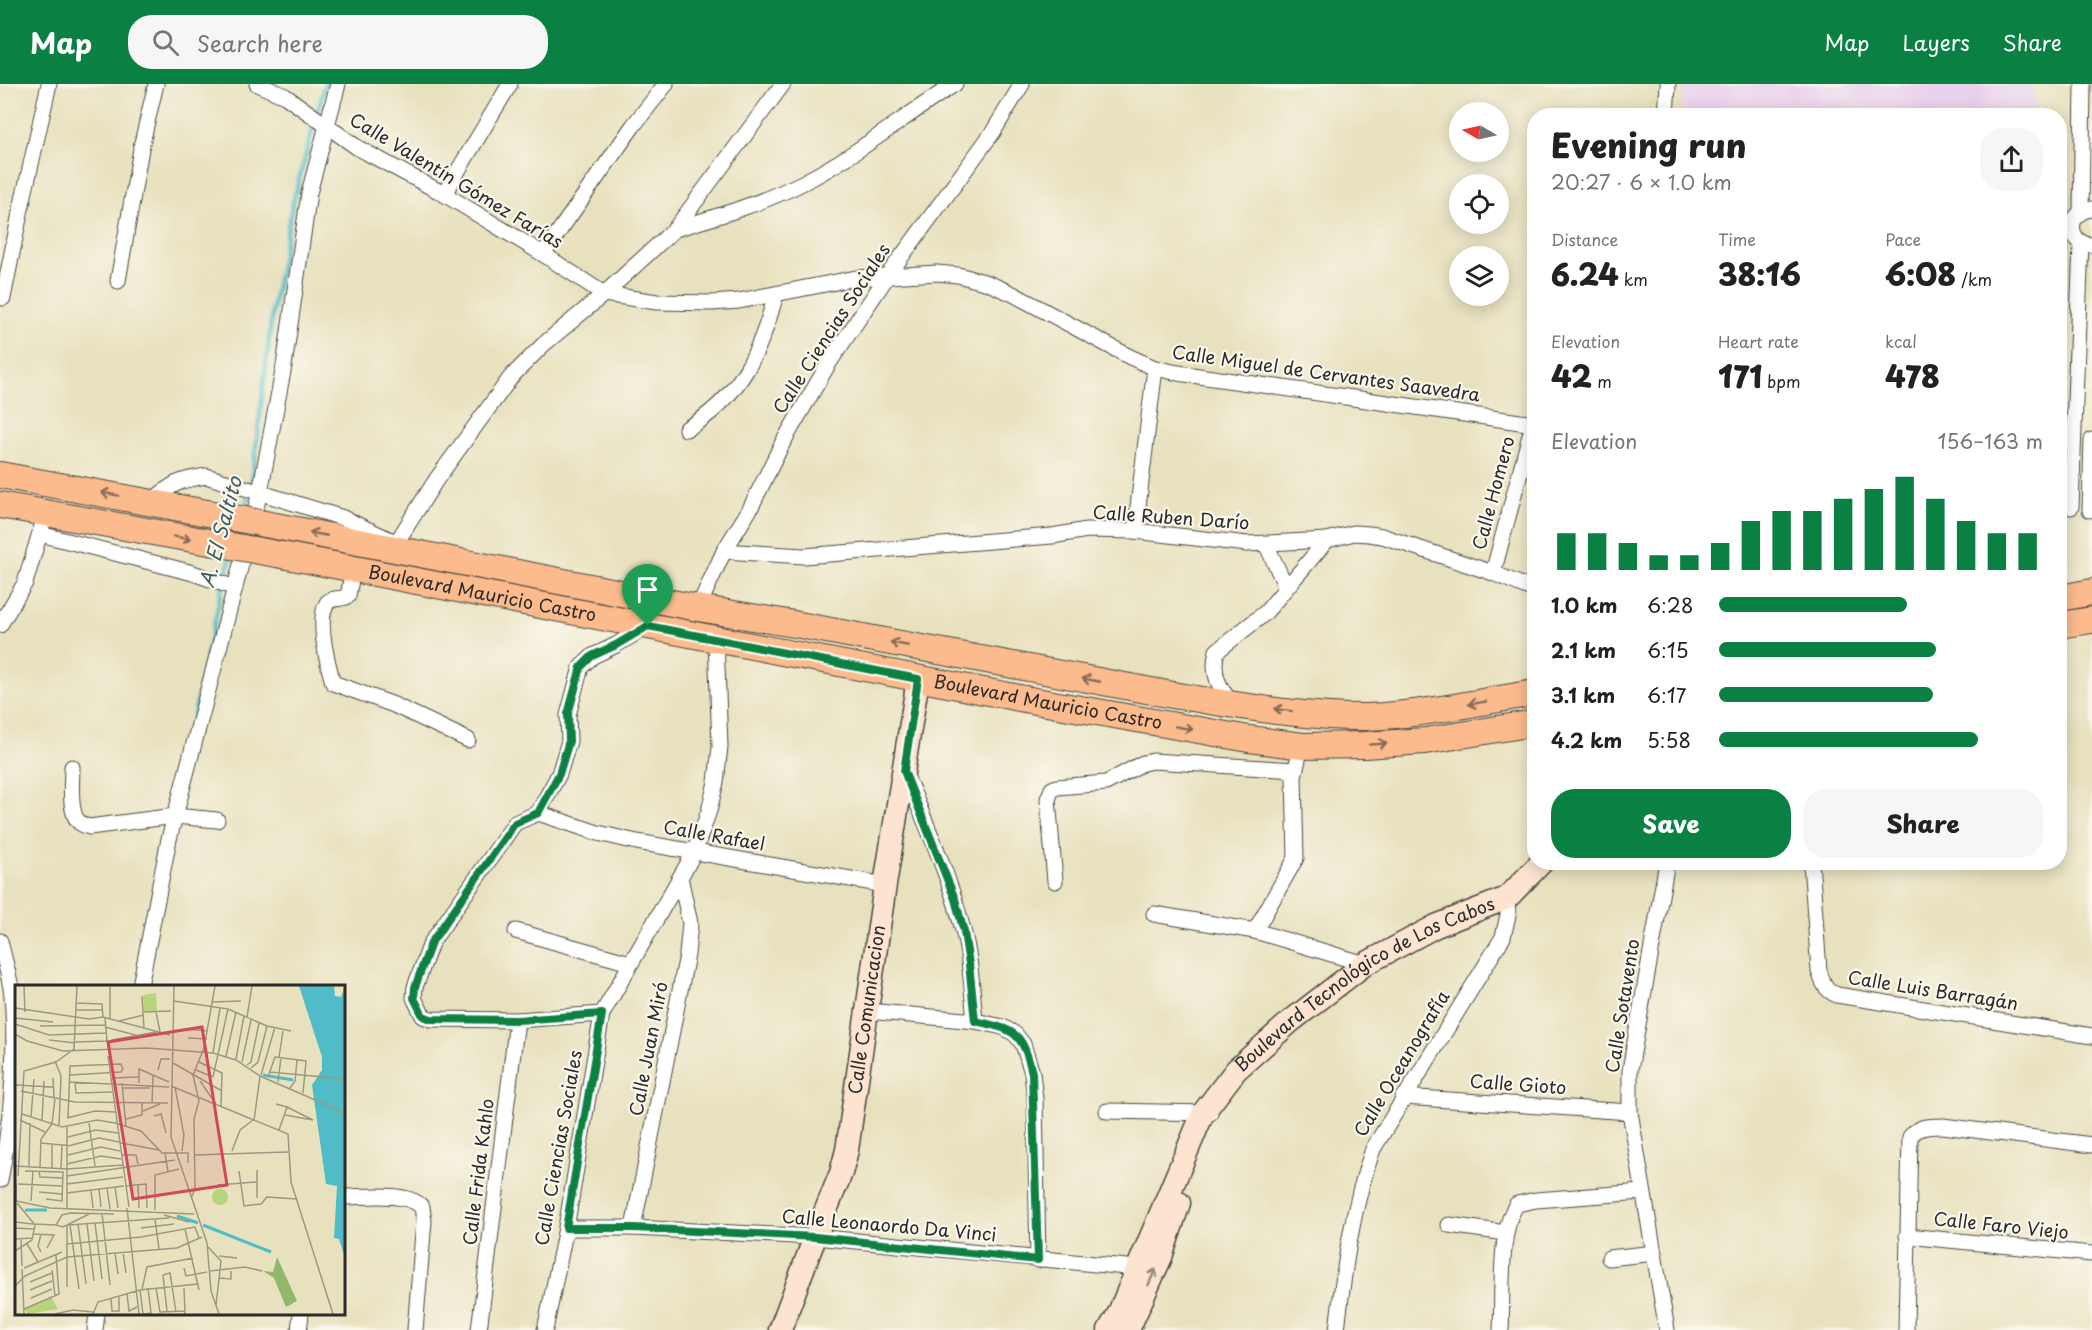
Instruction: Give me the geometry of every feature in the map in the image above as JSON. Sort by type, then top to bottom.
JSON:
[{"type":"main road","name":"Boulevard Mauricio Castro","points":[[0,475],[286,528],[394,545],[698,608],[839,632],[1178,696],[1233,704],[1332,716],[1367,717],[1422,711],[1527,694]]},
{"type":"main road","name":"Boulevard Mauricio Castro","points":[[0,505],[43,524],[226,545],[918,679],[1249,739],[1303,746],[1364,745],[1425,741],[1527,724]]},
{"type":"main road","points":[[2067,597],[2092,592]]},
{"type":"main road","points":[[2067,624],[2092,620]]},
{"type":"street","points":[[3,298],[49,84]]},
{"type":"street","points":[[118,281],[140,155],[156,84]]},
{"type":"street","name":"Calle Valentín Gómez Farías","points":[[257,84],[285,96],[358,147],[444,194],[604,294]]},
{"type":"street","points":[[140,985],[175,816],[261,492],[284,366],[309,193],[338,84]]},
{"type":"street","points":[[444,194],[510,84]]},
{"type":"street","points":[[543,254],[633,126],[666,84]]},
{"type":"street","points":[[151,502],[171,485],[186,479],[206,476],[343,518],[394,545],[436,480],[511,377],[543,344],[604,294],[675,229],[783,84]]},
{"type":"street","points":[[675,229],[736,211],[804,182],[842,160],[955,84]]},
{"type":"street","name":"Calle Ciencias Sociales","points":[[698,608],[724,551],[750,509],[782,444],[829,363],[888,275],[993,132],[1022,84]]},
{"type":"street","points":[[1666,108],[1668,84]]},
{"type":"street","points":[[2067,480],[2086,244],[2075,237],[2073,227],[2074,219],[2087,210],[2083,84]]},
{"type":"street","name":"Calle Miguel de Cervantes Saavedra","points":[[604,294],[657,302],[739,301],[856,278],[937,273],[958,275],[988,283],[1013,294],[1155,368],[1527,423]]},
{"type":"street","points":[[686,429],[705,417],[723,401],[751,362],[764,336],[776,294]]},
{"type":"street","points":[[1135,531],[1155,368]]},
{"type":"street","points":[[2067,505],[2091,511],[2092,440]]},
{"type":"street","name":"Calle Homero","points":[[1493,573],[1527,449]]},
{"type":"street","points":[[0,625],[25,583],[43,524],[234,588]]},
{"type":"street","name":"Calle Ruben Darío","points":[[724,551],[782,556],[822,555],[1032,538],[1087,530],[1135,531],[1247,544],[1326,540],[1354,533],[1382,536],[1493,573],[1527,587]]},
{"type":"street","points":[[1233,704],[1217,683],[1214,661],[1217,651],[1256,621],[1326,540]]},
{"type":"street","points":[[1266,544],[1286,587]]},
{"type":"street","points":[[353,569],[348,596],[331,600],[327,603],[325,611],[323,639],[333,683],[393,705],[468,740]]},
{"type":"street","points":[[602,1014],[518,1020],[431,1019],[423,1016],[418,1008],[414,998],[415,987],[431,943],[461,898],[515,823],[538,813],[559,774],[569,741],[568,714],[581,667],[592,656],[648,626]]},
{"type":"street","name":"Calle Ciencias Sociales","points":[[545,1330],[566,1228],[602,1014],[694,853],[709,811],[716,782],[720,747],[716,640]]},
{"type":"street","name":"Calle Comunicacion","points":[[780,1330],[848,1150],[885,885],[918,679]]},
{"type":"street","points":[[1255,932],[1296,858],[1294,770],[1303,746]]},
{"type":"street","points":[[1055,881],[1048,800],[1052,789],[1106,783],[1143,763],[1153,761],[1294,770]]},
{"type":"street","points":[[72,767],[72,806],[75,817],[80,823],[89,827],[175,816],[217,820]]},
{"type":"street","points":[[904,771],[955,899],[966,943],[975,1021]]},
{"type":"street","name":"Calle Rafael","points":[[538,813],[598,833],[694,853],[885,885]]},
{"type":"street","name":"Boulevard Tecnológico de Los Cabos","points":[[1109,1330],[1118,1315],[1207,1113],[1218,1091],[1236,1070],[1272,1038],[1365,964],[1436,926],[1507,898],[1534,870]]},
{"type":"street","name":"Calle Sotavento","points":[[1666,870],[1630,1070],[1630,1112],[1667,1330]]},
{"type":"street","name":"Calle Luis Barragán","points":[[1811,870],[1819,971],[1823,985],[1828,992],[2092,1036]]},
{"type":"street","name":"Calle Juan Miró","points":[[633,1228],[688,945],[690,923],[680,877]]},
{"type":"street","name":"Calle Oceanografía","points":[[1337,1330],[1351,1229],[1362,1181],[1373,1149],[1503,937],[1508,915],[1507,898]]},
{"type":"street","points":[[1154,914],[1255,932],[1365,964]]},
{"type":"street","points":[[516,931],[630,963]]},
{"type":"street","points":[[0,941],[12,993],[14,1041],[14,1088],[0,1180]]},
{"type":"street","points":[[868,1011],[975,1021],[1003,1027],[1015,1034],[1023,1044],[1032,1073],[1035,1099],[1038,1260]]},
{"type":"street","name":"Calle Frida Kahlo","points":[[479,1330],[518,1020]]},
{"type":"street","name":"Calle Gioto","points":[[1403,1097],[1630,1112]]},
{"type":"street","points":[[1107,1110],[1207,1113]]},
{"type":"street","name":"Boulevard Tecnológico de Los Cabos","points":[[1128,1330],[1161,1257],[1207,1113]]},
{"type":"street","points":[[1905,1330],[1910,1137],[1914,1131],[1919,1128],[1943,1126],[2092,1144]]},
{"type":"street","points":[[1501,1330],[1506,1233],[1510,1213],[1517,1204],[1526,1201],[1643,1192]]},
{"type":"street","points":[[345,1197],[402,1198],[412,1200],[422,1207],[424,1221],[416,1330]]},
{"type":"street","points":[[1449,1225],[1506,1233]]},
{"type":"street","name":"Calle Leonaordo Da Vinci","points":[[566,1228],[633,1228],[815,1237],[1137,1268]]},
{"type":"street","name":"Calle Faro Viejo","points":[[1907,1236],[2092,1254]]},
{"type":"street","points":[[1609,1258],[1655,1253]]},
{"type":"street","points":[[95,1330],[97,1315]]},
{"type":"street","points":[[299,1330],[301,1315]]},
{"type":"shaded area","points":[[1683,84],[2034,84],[2035,108],[1681,108]]},
{"type":"waterway","name":"A. El Saltito","points":[[244,511],[251,489],[273,307],[292,206],[325,84]]},
{"type":"waterway","name":"A. El Saltito","points":[[193,720],[232,553]]},
{"type":"route","points":[[648,626],[918,679],[904,771],[955,899],[964,932],[975,1021],[1003,1027],[1015,1034],[1023,1044],[1028,1056],[1035,1099],[1038,1260],[815,1237],[633,1228],[566,1228],[602,1014],[518,1020],[431,1019],[423,1016],[418,1008],[414,998],[415,987],[431,943],[515,823],[538,813],[559,774],[569,741],[568,714],[581,667],[592,656],[648,626]]}]
